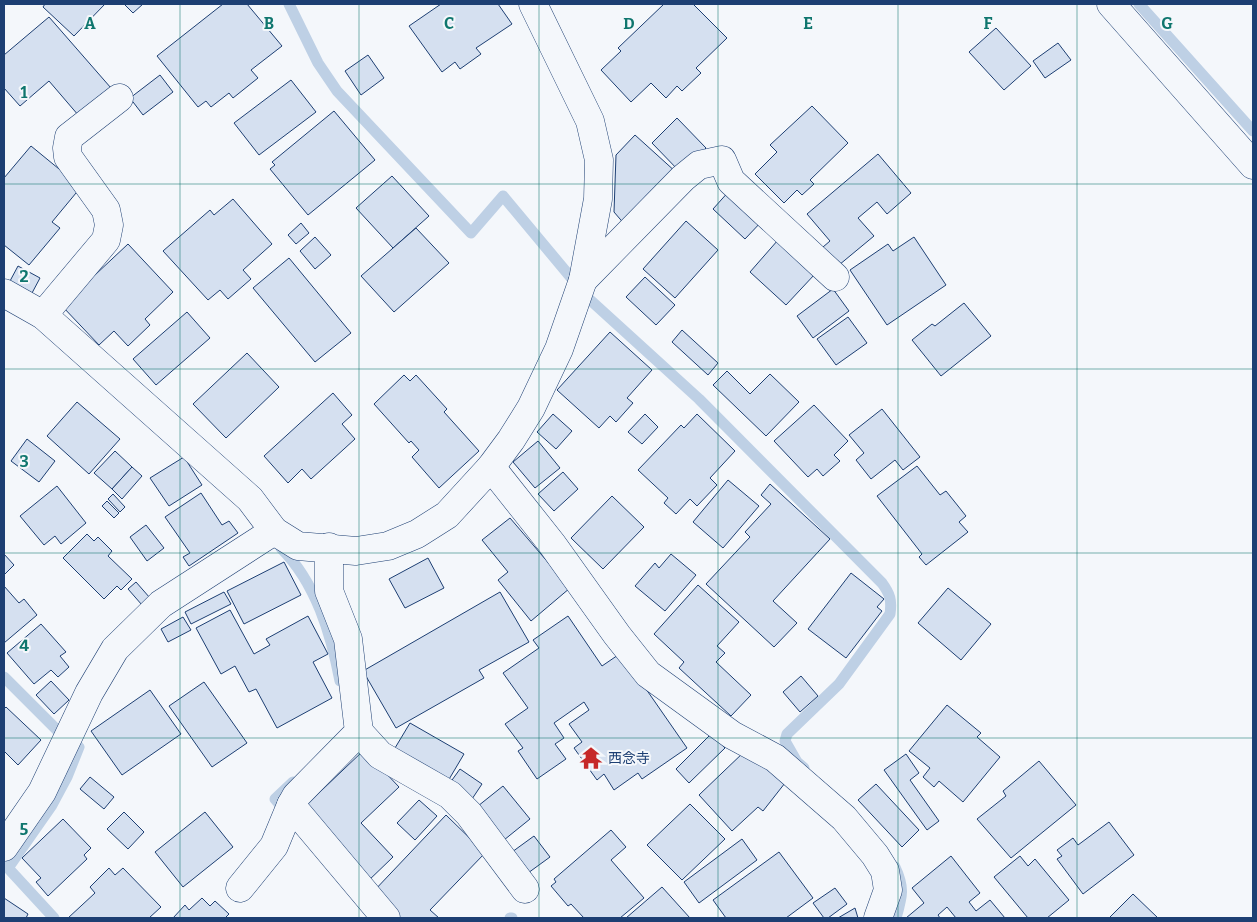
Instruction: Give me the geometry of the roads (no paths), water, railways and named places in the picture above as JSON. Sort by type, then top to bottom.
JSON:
[{"type":"street","points":[[4,293],[43,315],[244,493],[274,531],[298,546],[329,547],[356,551],[388,546],[417,534],[447,515],[491,467],[511,440],[531,408],[559,349],[583,280],[598,199],[599,160],[590,121],[533,4]]},
{"type":"street","points":[[1111,4],[1253,165]]},
{"type":"street","points":[[43,315],[106,240],[109,225],[106,210],[68,157],[67,148],[69,137],[119,98]]},
{"type":"street","points":[[583,280],[683,178],[699,165],[722,160],[731,181],[835,277]]},
{"type":"street","points":[[491,467],[552,544],[617,635],[648,674],[732,735],[775,758],[844,818],[875,855],[885,871],[888,890],[878,918]]},
{"type":"street","points":[[4,847],[42,792],[89,693],[114,649],[161,604],[274,531]]},
{"type":"street","points":[[329,547],[329,591],[348,639],[359,732],[380,755],[450,795],[469,814],[525,889]]},
{"type":"street","points":[[240,888],[274,846],[290,805],[296,796],[359,732]]},
{"type":"street","points":[[290,805],[386,918]]},
{"type":"waterway","points":[[289,4],[318,63],[337,91],[471,233],[503,196],[588,298],[699,399],[885,587],[889,594],[890,614],[839,684],[787,734],[785,741],[797,762],[804,768]]},
{"type":"waterway","points":[[1139,4],[1253,131]]},
{"type":"waterway","points":[[281,548],[304,577],[313,593],[327,627],[340,681]]},
{"type":"waterway","points":[[4,677],[57,730],[79,747],[67,777],[52,805],[8,868],[54,918]]},
{"type":"waterway","points":[[286,812],[275,799],[293,782]]},
{"type":"waterway","points":[[895,867],[902,892],[896,918]]},
{"type":"place","name":"西念寺","points":[[591,758]]}]
